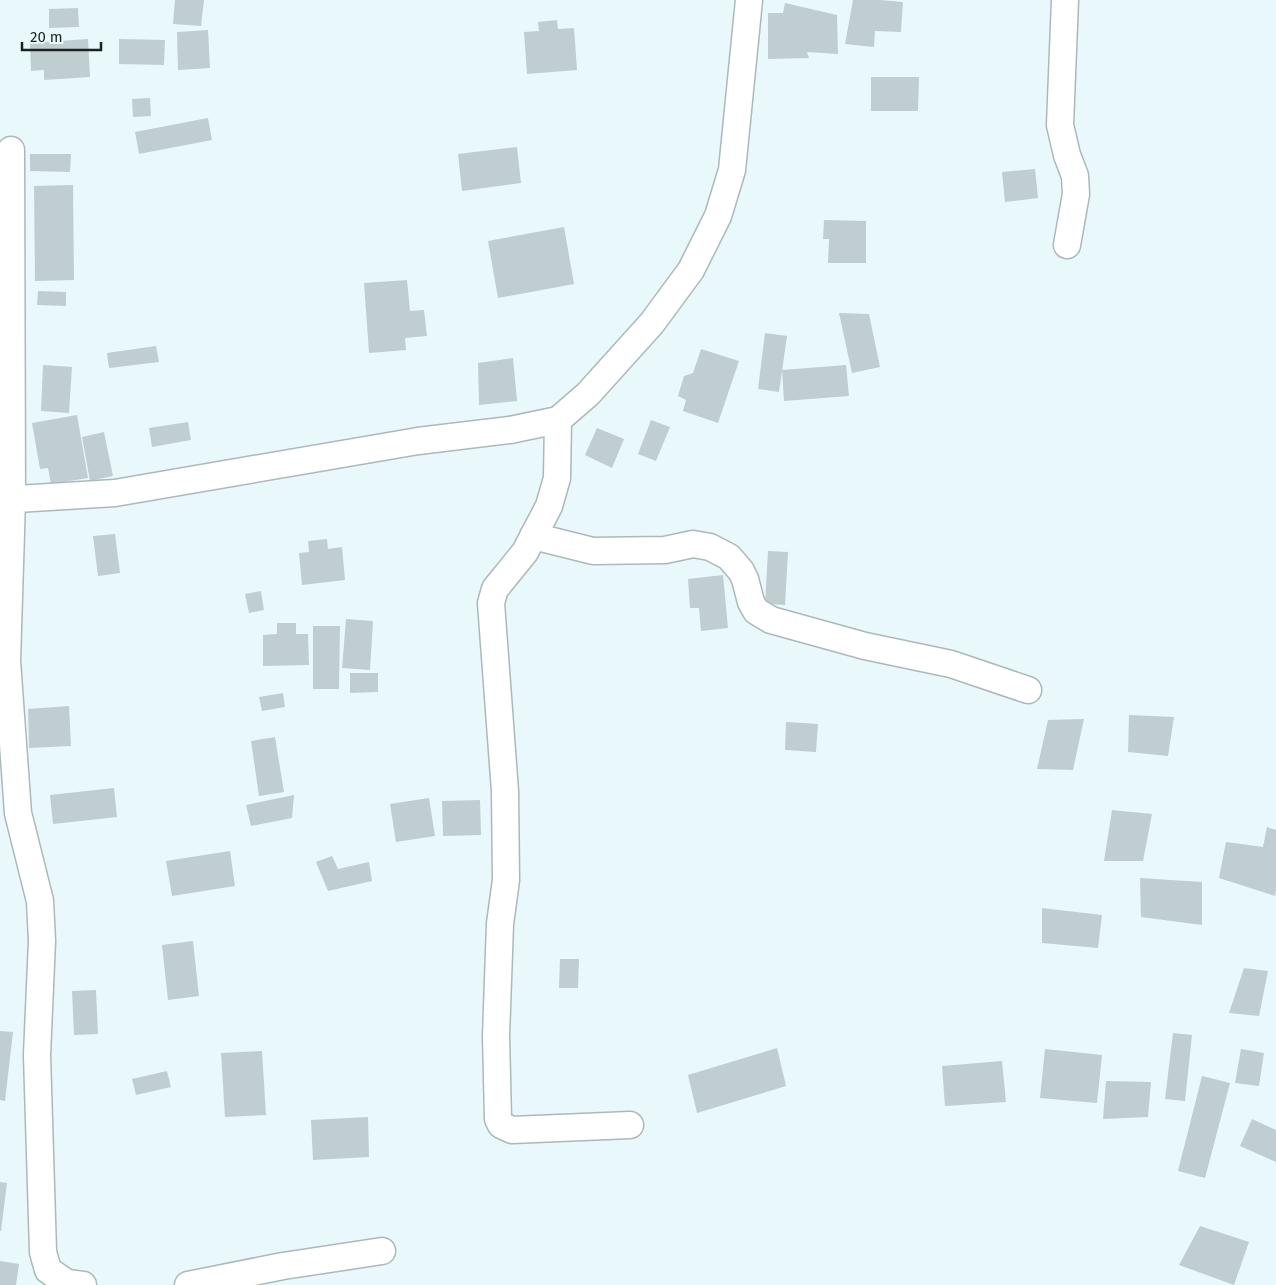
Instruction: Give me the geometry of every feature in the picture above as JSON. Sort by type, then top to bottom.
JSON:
[{"type":"street","points":[[6,500],[116,493],[418,441],[510,430],[558,420],[588,394],[652,323],[691,270],[718,216],[732,170],[749,0]]},
{"type":"street","points":[[1065,0],[1060,125],[1067,155],[1075,176],[1076,194],[1067,245]]},
{"type":"street","points":[[12,150],[6,500],[7,661],[18,813],[40,901],[42,941],[37,1055],[43,1252],[48,1270],[67,1283],[83,1285]]},
{"type":"street","points":[[558,420],[557,478],[549,506],[525,552],[494,589],[492,603],[506,801],[506,880],[500,924],[496,1036],[498,1119],[500,1125],[512,1130],[630,1124]]},
{"type":"street","points":[[534,536],[593,551],[665,550],[693,544],[710,547],[729,557],[745,579],[751,602],[756,611],[771,620],[865,646],[951,664],[1028,690]]},
{"type":"street","points":[[188,1285],[283,1266],[382,1251]]},
{"type":"building","points":[[175,0],[204,0],[201,26],[173,24]]},
{"type":"building","points":[[853,0],[903,2],[901,32],[875,31],[874,47],[845,44]]},
{"type":"building","points":[[785,3],[837,15],[838,54],[807,52],[809,58],[768,59],[768,13],[783,13]]},
{"type":"building","points":[[78,8],[79,27],[49,28],[49,9]]},
{"type":"building","points":[[557,20],[558,29],[574,28],[577,70],[527,74],[524,32],[539,31],[538,22]]},
{"type":"building","points":[[208,30],[210,68],[178,70],[177,32]]},
{"type":"building","points":[[88,39],[90,77],[44,80],[44,70],[31,71],[30,43]]},
{"type":"building","points":[[119,39],[165,40],[164,65],[119,64]]},
{"type":"building","points":[[871,77],[919,77],[918,111],[871,111]]},
{"type":"building","points":[[150,98],[151,116],[133,117],[132,99]]},
{"type":"building","points":[[208,118],[212,140],[139,154],[135,132]]},
{"type":"building","points":[[517,147],[521,183],[462,191],[458,154]]},
{"type":"building","points":[[30,154],[71,154],[70,172],[30,171]]},
{"type":"building","points":[[1035,169],[1038,198],[1005,202],[1002,172]]},
{"type":"building","points":[[73,185],[74,280],[35,281],[34,186]]},
{"type":"building","points":[[824,220],[866,221],[866,263],[828,263],[829,239],[823,239]]},
{"type":"building","points":[[564,227],[574,284],[498,298],[488,241]]},
{"type":"building","points":[[407,280],[410,311],[424,310],[427,336],[405,338],[406,350],[369,353],[364,283]]},
{"type":"building","points":[[38,291],[66,292],[66,306],[37,305]]},
{"type":"building","points":[[839,313],[869,314],[880,367],[852,373]]},
{"type":"building","points":[[765,333],[787,336],[779,392],[758,389]]},
{"type":"building","points":[[156,346],[159,362],[109,368],[107,353]]},
{"type":"building","points":[[701,349],[739,361],[718,423],[683,411],[686,400],[678,396],[684,376],[693,373]]},
{"type":"building","points":[[513,358],[517,401],[479,405],[478,363]]},
{"type":"building","points":[[43,365],[72,367],[69,413],[41,411]]},
{"type":"building","points":[[846,365],[849,396],[784,401],[782,370]]},
{"type":"building","points":[[77,415],[88,478],[51,484],[48,468],[40,469],[32,423]]},
{"type":"building","points":[[651,420],[670,427],[656,461],[638,454]]},
{"type":"building","points":[[188,422],[191,440],[152,447],[149,428]]},
{"type":"building","points":[[597,428],[624,439],[612,468],[585,455]]},
{"type":"building","points":[[104,432],[113,476],[90,481],[82,437]]},
{"type":"building","points":[[115,534],[120,573],[98,576],[93,536]]},
{"type":"building","points":[[327,539],[328,549],[342,547],[345,580],[302,585],[299,553],[309,552],[308,541]]},
{"type":"building","points":[[768,551],[788,552],[785,605],[765,604]]},
{"type":"building","points":[[723,575],[728,628],[701,631],[699,608],[690,608],[688,579]]},
{"type":"building","points":[[261,591],[264,610],[249,613],[245,594]]},
{"type":"building","points":[[346,619],[373,621],[370,670],[342,668]]},
{"type":"building","points":[[277,623],[296,623],[296,634],[308,634],[309,665],[263,666],[263,635],[277,634]]},
{"type":"building","points":[[313,626],[340,626],[339,689],[313,689]]},
{"type":"building","points":[[350,673],[378,673],[378,692],[350,693]]},
{"type":"building","points":[[283,693],[285,707],[262,711],[259,697]]},
{"type":"building","points":[[69,706],[71,746],[29,748],[28,709]]},
{"type":"building","points":[[1129,715],[1174,717],[1168,756],[1128,752]]},
{"type":"building","points":[[1084,719],[1073,770],[1037,769],[1048,720]]},
{"type":"building","points":[[786,722],[818,724],[816,752],[785,750]]},
{"type":"building","points":[[275,737],[284,792],[259,796],[251,741]]},
{"type":"building","points":[[114,788],[117,817],[53,824],[50,795]]},
{"type":"building","points":[[294,795],[292,818],[251,826],[246,805]]},
{"type":"building","points":[[429,798],[435,836],[396,842],[390,804]]},
{"type":"building","points":[[480,800],[481,835],[443,836],[442,801]]},
{"type":"building","points":[[1112,810],[1152,814],[1143,861],[1104,861]]},
{"type":"building","points":[[1267,827],[1276,830],[1275,896],[1219,878],[1226,842],[1263,847]]},
{"type":"building","points":[[230,851],[235,886],[172,896],[166,861]]},
{"type":"building","points":[[332,856],[338,869],[369,862],[372,881],[328,891],[316,862]]},
{"type":"building","points":[[1140,878],[1202,882],[1202,925],[1141,917]]},
{"type":"building","points":[[1042,908],[1102,915],[1098,948],[1042,943]]},
{"type":"building","points":[[193,941],[199,996],[168,1000],[162,945]]},
{"type":"building","points":[[560,959],[579,959],[578,988],[559,988]]},
{"type":"building","points":[[1244,968],[1268,971],[1259,1016],[1229,1013]]},
{"type":"building","points":[[96,990],[98,1034],[74,1035],[72,991]]},
{"type":"building","points":[[0,1031],[13,1032],[5,1101],[0,1100]]},
{"type":"building","points":[[1173,1033],[1192,1035],[1185,1101],[1165,1099]]},
{"type":"building","points":[[777,1048],[786,1086],[697,1113],[688,1075]]},
{"type":"building","points":[[1045,1049],[1102,1055],[1097,1103],[1040,1098]]},
{"type":"building","points":[[1241,1049],[1264,1053],[1259,1086],[1235,1083]]},
{"type":"building","points":[[262,1051],[266,1115],[225,1117],[221,1053]]},
{"type":"building","points":[[1002,1061],[1006,1102],[945,1106],[942,1066]]},
{"type":"building","points":[[167,1071],[171,1087],[136,1095],[132,1079]]},
{"type":"building","points":[[1202,1076],[1230,1083],[1205,1178],[1178,1171]]},
{"type":"building","points":[[1106,1081],[1151,1082],[1148,1117],[1103,1119]]},
{"type":"building","points":[[368,1117],[369,1157],[313,1160],[311,1120]]},
{"type":"building","points":[[1252,1119],[1276,1130],[1276,1162],[1240,1146]]},
{"type":"building","points":[[0,1182],[7,1183],[1,1231],[0,1231]]},
{"type":"building","points":[[1200,1226],[1249,1242],[1234,1285],[1179,1265]]},
{"type":"building","points":[[0,1261],[19,1264],[16,1285],[0,1285]]}]
